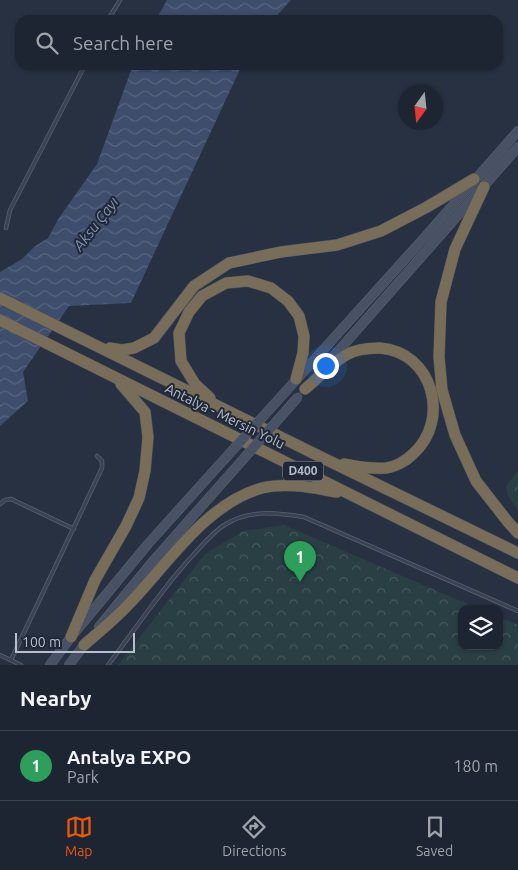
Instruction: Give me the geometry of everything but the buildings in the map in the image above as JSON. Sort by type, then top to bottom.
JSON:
[{"type":"highway","points":[[101,347],[122,350],[134,348],[154,338],[194,286],[229,263],[281,252],[337,245],[381,231],[427,208],[474,179]]},
{"type":"highway","points":[[484,187],[455,249],[441,302],[439,357],[442,390],[455,436],[476,481],[518,533]]},
{"type":"highway","points":[[220,407],[195,384],[182,361],[180,333],[188,312],[202,296],[226,283],[248,281],[271,288],[288,301],[299,316],[304,336],[303,353],[296,379]]},
{"type":"highway","name":"Antalya - Mersin Yolu","points":[[0,298],[518,553]]},
{"type":"highway","name":"Antalya - Mersin Yolu","points":[[0,320],[518,578]]},
{"type":"highway","points":[[302,393],[347,354],[369,348],[387,349],[404,354],[420,369],[430,386],[434,408],[431,427],[423,445],[406,460],[387,468],[372,468],[327,460]]},
{"type":"highway","points":[[71,637],[96,580],[132,512],[145,472],[148,437],[145,412],[117,379]]},
{"type":"highway","points":[[84,645],[129,604],[178,549],[210,518],[233,500],[262,488],[285,485],[348,494]]},
{"type":"main road","points":[[50,665],[148,544],[424,238],[518,130]]},
{"type":"main road","points":[[70,665],[84,645],[154,560],[518,147]]},
{"type":"lane","points":[[111,15],[120,0]]},
{"type":"lane","points":[[6,228],[10,210],[82,70]]},
{"type":"lane","points":[[11,660],[102,468],[102,461],[97,456]]},
{"type":"lane","points":[[0,504],[5,500],[11,499],[74,528]]},
{"type":"lane","points":[[108,665],[182,566],[226,524],[249,515],[272,512],[304,517],[518,611]]},
{"type":"lane","points":[[0,655],[21,665]]},
{"type":"green space","points":[[518,471],[518,510],[508,496],[506,486]]},
{"type":"green space","points":[[284,525],[470,605],[458,605],[458,650],[503,650],[503,619],[518,625],[518,665],[118,665],[205,554],[243,531]]},
{"type":"water","points":[[167,0],[291,0],[278,15],[159,15]]},
{"type":"water","name":"Aksu Çayı","points":[[131,70],[240,70],[131,303],[69,306],[23,372],[28,401],[0,426],[0,272],[22,259],[34,247],[48,238],[59,218],[97,164]]},
{"type":"place","name":"Antalya EXPO","points":[[300,582]]}]
